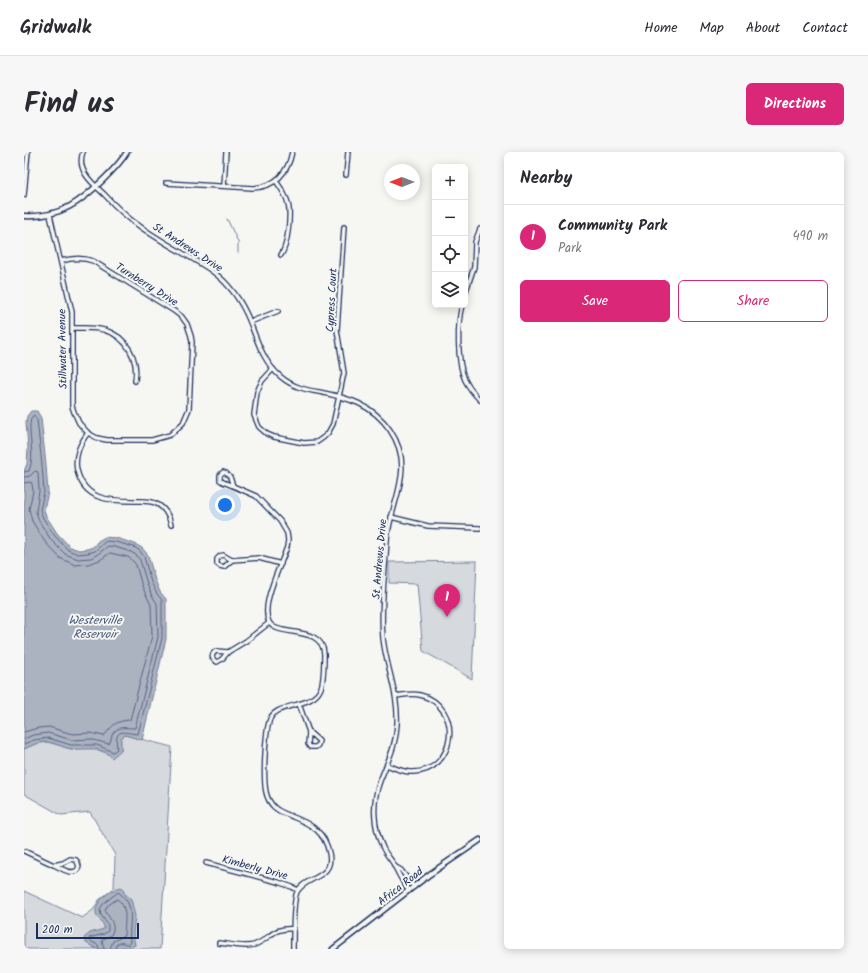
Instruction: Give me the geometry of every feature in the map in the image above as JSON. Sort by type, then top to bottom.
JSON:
[{"type":"street","points":[[24,195],[28,152]]},
{"type":"street","name":"St Andrews Drive","points":[[83,152],[81,156],[82,167],[85,174],[118,210],[137,225],[210,270],[224,281],[233,291],[240,301],[250,322],[263,355],[273,369],[286,381],[300,388],[354,401],[374,412],[386,425],[396,440],[401,460],[402,472],[399,493],[391,517],[387,540],[383,629],[384,648],[396,696],[397,731],[393,749],[377,789],[374,812],[382,848],[409,891]]},
{"type":"street","points":[[24,216],[50,215],[73,206],[96,187],[120,162],[127,152]]},
{"type":"street","points":[[224,186],[226,152]]},
{"type":"street","points":[[166,183],[256,188],[266,186],[276,181],[287,169],[292,152]]},
{"type":"street","points":[[346,174],[348,152]]},
{"type":"street","points":[[276,181],[285,194],[289,209],[286,244],[281,255]]},
{"type":"street","name":"Stillwater Avenue","points":[[50,215],[72,308],[72,406],[79,423],[88,433]]},
{"type":"street","name":"Cypress Court","points":[[273,369],[260,384],[257,392],[254,410],[258,425],[269,435],[306,444],[321,440],[331,429],[344,373],[337,334],[344,227]]},
{"type":"street","points":[[468,285],[474,267],[475,242],[480,229]]},
{"type":"street","name":"Turnberry Drive","points":[[61,261],[82,258],[91,260],[100,265],[174,311],[185,322],[191,336],[189,409],[184,420],[175,432],[164,438],[152,440],[107,440],[97,438],[88,433]]},
{"type":"street","points":[[461,308],[458,333],[462,371],[466,382],[480,400]]},
{"type":"street","points":[[250,322],[278,311]]},
{"type":"street","points":[[73,328],[105,330],[122,340],[130,349],[133,357],[136,371],[135,381]]},
{"type":"street","points":[[88,433],[81,444],[76,460],[78,475],[85,487],[95,495],[106,500],[146,501],[156,503],[166,512],[172,525]]},
{"type":"street","points":[[234,486],[256,496],[282,525],[287,533],[287,547],[266,605],[267,616],[270,623],[274,627],[313,636],[323,647],[324,655],[320,690],[313,698],[277,712],[270,718],[267,734],[264,779],[268,798],[274,807],[283,814],[313,827],[323,838],[328,850],[330,861],[325,872],[298,890],[296,895],[293,949]]},
{"type":"street","points":[[391,517],[428,526],[480,528]]},
{"type":"street","points":[[232,560],[255,558],[266,559],[281,564]]},
{"type":"street","points":[[228,652],[270,623]]},
{"type":"street","points":[[387,765],[401,771],[410,772],[424,770],[432,766],[442,757],[450,738],[448,719],[441,708],[434,701],[417,694],[396,696]]},
{"type":"street","points":[[299,704],[309,732]]},
{"type":"street","name":"Africa Road","points":[[333,949],[430,874],[480,840]]},
{"type":"street","points":[[24,851],[54,865],[72,873],[76,871],[79,865],[76,860],[73,859],[54,865]]},
{"type":"street","name":"Kimberly Drive","points":[[206,863],[278,882],[298,890]]},
{"type":"street","name":"St Andrews Drive","points":[[394,866],[401,870],[414,887]]},
{"type":"street","points":[[220,943],[251,946],[282,928],[294,928]]},
{"type":"shaded area","points":[[477,561],[472,679],[423,651],[417,584],[389,583],[389,562]]},
{"type":"shaded area","points":[[125,735],[172,747],[160,949],[24,949],[24,891],[82,918],[93,910],[99,900],[114,888],[115,855],[90,812],[61,815],[24,794],[24,749],[35,744],[48,742],[71,749],[96,749],[108,754],[121,750],[120,738]]},
{"type":"water","name":"Westerville Reservoir","points":[[31,411],[37,411],[41,418],[48,492],[44,510],[46,516],[57,533],[70,547],[79,550],[93,547],[98,541],[105,537],[116,538],[135,544],[142,548],[148,555],[160,592],[166,599],[166,639],[142,740],[125,735],[121,738],[121,750],[112,758],[104,751],[72,749],[48,742],[39,743],[24,749],[24,471],[27,464],[28,448],[26,422],[27,416]]},
{"type":"water","points":[[121,887],[123,888],[124,893],[131,899],[135,916],[133,934],[135,945],[130,948],[123,947],[116,949],[97,949],[86,943],[84,938],[90,933],[104,929],[103,924],[96,913],[98,904],[104,896]]},
{"type":"waterway","points":[[227,219],[238,242],[238,253]]},
{"type":"place","name":"Community Park","points":[[447,617]]}]
